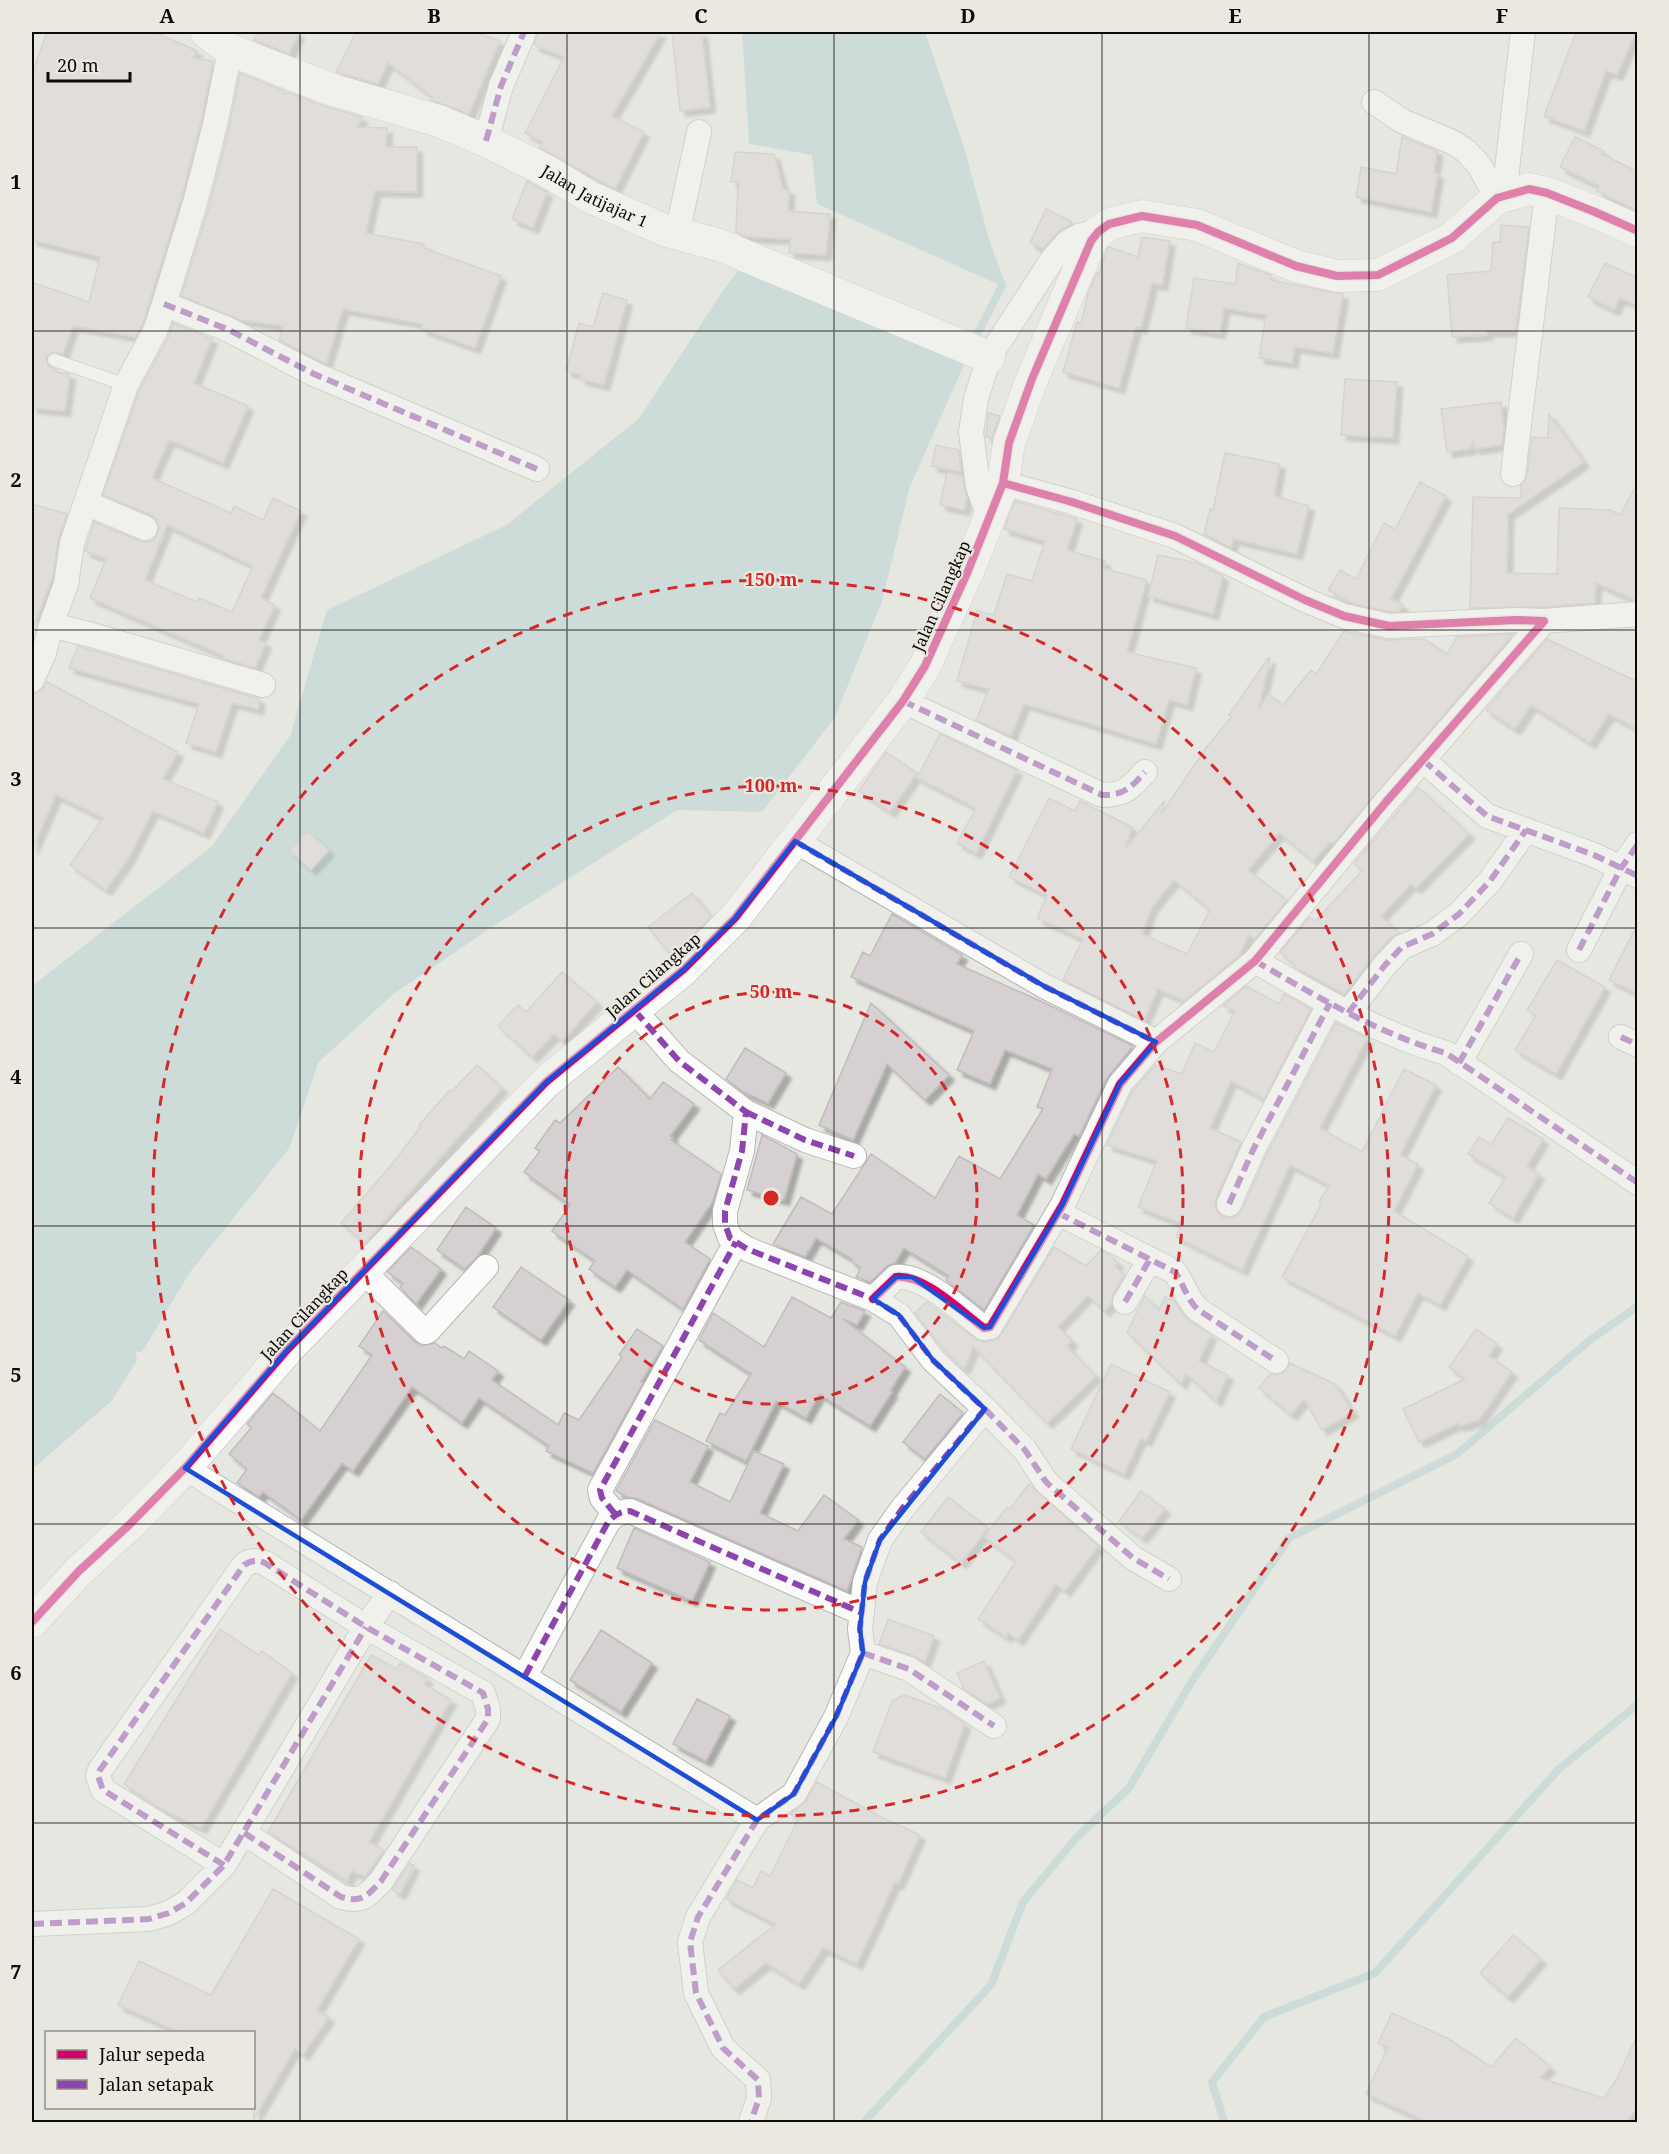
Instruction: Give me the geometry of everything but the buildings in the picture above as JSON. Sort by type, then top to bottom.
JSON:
[{"type":"street","points":[[486,141],[501,86],[524,32]]},
{"type":"street","points":[[1501,196],[1523,32]]},
{"type":"street","points":[[32,680],[44,653],[51,625],[66,584],[72,543],[126,385],[156,329],[195,203],[215,125],[218,41]]},
{"type":"street","name":"Jalan Jatijajar 1","points":[[218,41],[330,89],[439,122],[486,141],[545,170],[590,197],[664,230],[719,245],[975,351]]},
{"type":"street","points":[[1374,102],[1402,121],[1452,142],[1466,151],[1501,196]]},
{"type":"street","points":[[677,234],[699,132]]},
{"type":"street","points":[[989,518],[978,486],[971,432],[976,399],[975,351],[1068,242],[1081,235],[1142,216],[1197,225],[1296,266],[1337,276],[1378,275],[1452,238],[1501,196],[1529,189],[1547,193],[1638,231]]},
{"type":"street","points":[[1512,474],[1547,193]]},
{"type":"street","name":"Jalan Cilangkap","points":[[32,1622],[79,1571],[129,1525],[184,1468],[287,1350],[546,1082],[684,969],[735,918],[903,701],[925,666],[1003,483],[1009,443],[1032,378],[1091,241],[1104,228]]},
{"type":"street","points":[[165,304],[227,329],[314,374],[537,469]]},
{"type":"street","points":[[1003,483],[1072,502],[1175,536],[1305,600],[1344,616],[1389,626],[1516,620],[1544,621],[1638,614]]},
{"type":"street","points":[[86,503],[145,528]]},
{"type":"street","points":[[873,1299],[896,1277],[912,1277],[927,1285],[984,1328],[990,1327],[1058,1213],[1120,1084],[1156,1042],[1255,961],[1423,760],[1544,621]]},
{"type":"street","points":[[51,625],[263,685]]},
{"type":"street","points":[[903,701],[1102,795],[1117,795],[1131,788],[1145,772]]},
{"type":"street","points":[[1423,760],[1487,816],[1594,855],[1629,872]]},
{"type":"street","points":[[1229,1204],[1253,1150],[1339,1008],[1385,966],[1402,947],[1432,934],[1459,914],[1490,881],[1526,830]]},
{"type":"street","points":[[795,841],[1044,986],[1156,1042]]},
{"type":"street","points":[[1579,950],[1629,872],[1638,844]]},
{"type":"street","points":[[1459,1063],[1521,954]]},
{"type":"street","points":[[1255,961],[1369,1024],[1418,1045],[1446,1053],[1638,1183]]},
{"type":"street","points":[[635,1011],[679,1061],[746,1112],[805,1140],[854,1156]]},
{"type":"street","points":[[746,1112],[742,1151],[725,1211],[725,1224],[730,1238],[747,1249],[873,1299],[899,1316],[933,1360],[1025,1450],[1046,1482],[1133,1558],[1169,1579]]},
{"type":"street","points":[[1058,1213],[1175,1272],[1188,1299],[1197,1309],[1276,1361]]},
{"type":"street","points":[[615,1514],[602,1498],[600,1490],[736,1242]]},
{"type":"street","points":[[1125,1302],[1150,1259]]},
{"type":"street","points":[[363,1271],[425,1332],[486,1267]]},
{"type":"street","points":[[751,2122],[759,2097],[759,2080],[723,2048],[696,1993],[690,1942],[698,1917],[757,1820],[794,1794],[836,1717],[863,1653],[860,1629],[865,1582],[880,1540],[902,1509],[985,1409]]},
{"type":"street","points":[[184,1468],[757,1820]]},
{"type":"street","points":[[525,1676],[608,1522],[615,1514],[630,1510],[861,1613]]},
{"type":"street","points":[[224,1865],[103,1790],[98,1776],[100,1770],[248,1562],[265,1563],[366,1627],[479,1690],[486,1699],[488,1719],[381,1881],[366,1898],[352,1900],[341,1898],[243,1832]]},
{"type":"street","points":[[32,1924],[149,1919],[169,1913],[186,1903],[224,1865],[366,1627],[390,1593]]},
{"type":"street","points":[[863,1653],[909,1669],[994,1726]]},
{"type":"lane","points":[[54,360],[126,385]]},
{"type":"highlighted area","points":[[795,841],[1044,986],[1156,1042],[1120,1084],[1063,1204],[990,1327],[984,1328],[912,1277],[896,1277],[873,1299],[899,1315],[933,1360],[985,1409],[880,1540],[865,1582],[860,1629],[863,1653],[836,1717],[794,1794],[757,1820],[185,1468],[287,1350],[546,1082],[684,969],[735,918]]},
{"type":"water","points":[[742,32],[921,32],[961,151],[986,243],[1002,286],[817,204],[812,155],[749,144]]},
{"type":"water","points":[[743,271],[961,362],[906,486],[878,601],[831,716],[760,808],[676,806],[494,921],[391,991],[315,1060],[286,1146],[186,1271],[109,1398],[32,1464],[32,991],[214,850],[293,737],[330,613],[509,528],[642,421]]},
{"type":"waterway","points":[[921,32],[961,151],[986,243],[1002,286],[972,344]]},
{"type":"waterway","points":[[32,991],[214,850],[294,737],[330,613],[509,528],[642,421],[725,295],[743,271],[751,273]]},
{"type":"waterway","points":[[140,1348],[186,1271],[286,1146],[315,1060],[391,991],[494,921],[676,806],[760,808],[831,716],[878,601],[906,486],[961,362]]},
{"type":"waterway","points":[[864,2122],[991,1985],[1023,1902],[1076,1838],[1129,1788],[1192,1681],[1289,1538],[1457,1454],[1590,1340],[1638,1306]]},
{"type":"waterway","points":[[32,1464],[109,1398],[133,1359]]},
{"type":"waterway","points":[[1224,2122],[1212,2082],[1264,2017],[1375,1973],[1559,1769],[1638,1704]]},
{"type":"marked path","points":[[486,141],[501,86],[524,32]]},
{"type":"marked path","points":[[164,304],[227,329],[314,374],[537,469]]},
{"type":"marked path","points":[[903,701],[1102,795],[1116,794],[1126,790],[1145,772]]},
{"type":"marked path","points":[[1423,760],[1487,816],[1594,855],[1638,876]]},
{"type":"marked path","points":[[1348,1013],[1402,947],[1432,934],[1459,914],[1490,881],[1526,830]]},
{"type":"marked path","points":[[795,841],[1044,986],[1156,1042],[1154,1044]]},
{"type":"marked path","points":[[1579,950],[1621,868],[1638,844]]},
{"type":"marked path","points":[[1459,1063],[1521,954]]},
{"type":"marked path","points":[[1255,961],[1372,1025],[1446,1053],[1638,1183]]},
{"type":"marked path","points":[[1229,1204],[1253,1150],[1330,1003]]},
{"type":"marked path","points":[[635,1011],[679,1061],[746,1112],[742,1151],[725,1211],[725,1224],[730,1238],[747,1249],[873,1299],[899,1315],[933,1360],[985,1409],[902,1509],[880,1540],[865,1582],[860,1629],[863,1653],[836,1717],[794,1794],[757,1820],[698,1917],[690,1942],[696,1993],[723,2048],[758,2080],[759,2098],[751,2122]]},
{"type":"marked path","points":[[1621,1037],[1638,1045]]},
{"type":"marked path","points":[[746,1112],[805,1140],[854,1156]]},
{"type":"marked path","points":[[1058,1213],[1175,1272],[1197,1309],[1276,1361]]},
{"type":"marked path","points":[[615,1514],[602,1498],[600,1490],[736,1242]]},
{"type":"marked path","points":[[1125,1302],[1150,1259]]},
{"type":"marked path","points":[[985,1409],[1025,1450],[1046,1482],[1133,1558],[1169,1579]]},
{"type":"marked path","points":[[525,1676],[608,1522],[615,1515],[623,1512],[630,1511],[862,1613]]},
{"type":"marked path","points":[[224,1865],[103,1790],[98,1776],[244,1565],[254,1561],[265,1563],[366,1627],[483,1693],[488,1709],[488,1719],[381,1881],[364,1897],[359,1899],[341,1897],[243,1832]]},
{"type":"marked path","points":[[32,1924],[149,1919],[169,1913],[186,1903],[224,1865],[366,1627]]},
{"type":"marked path","points":[[863,1653],[909,1669],[994,1726]]},
{"type":"cycle path","points":[[32,1622],[79,1571],[129,1525],[185,1468],[287,1350],[546,1082],[684,969],[735,918],[903,701],[925,666],[968,571],[1003,483],[1009,443],[1032,379],[1091,241],[1098,232],[1109,224],[1142,216],[1197,225],[1296,266],[1337,276],[1378,275],[1452,238],[1497,198],[1529,189],[1547,193],[1638,231]]},
{"type":"cycle path","points":[[873,1299],[896,1277],[907,1278],[930,1287],[984,1328],[990,1327],[1063,1204],[1120,1084],[1156,1042],[1255,961],[1386,802],[1544,621],[1516,620],[1389,626],[1344,616],[1305,600],[1175,536],[1072,502],[1003,483]]}]
